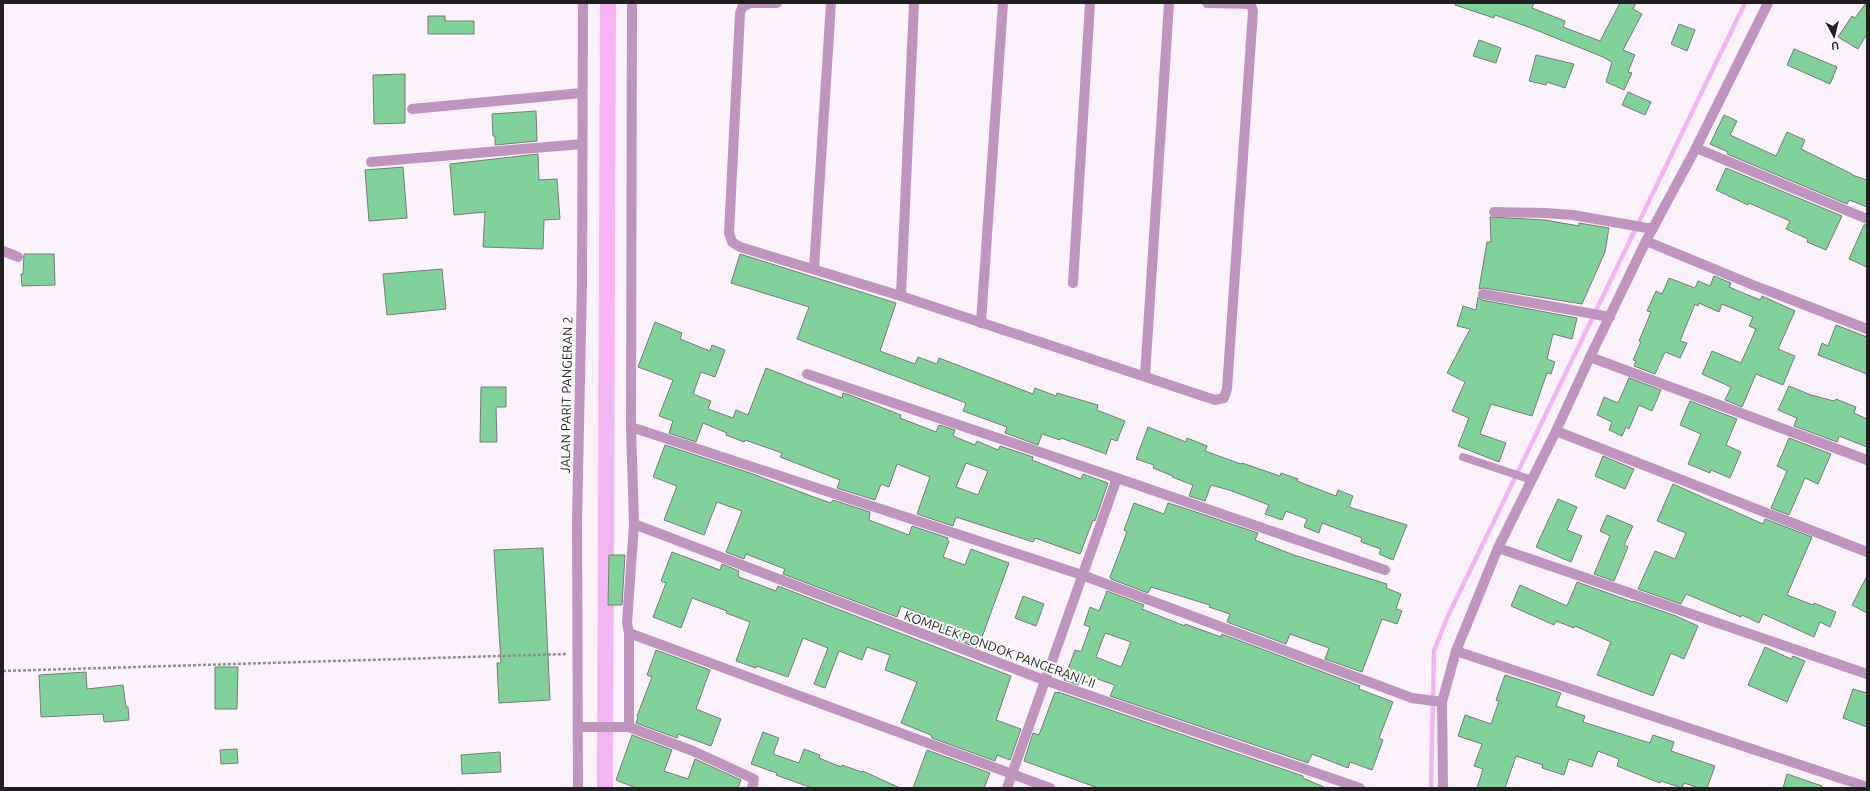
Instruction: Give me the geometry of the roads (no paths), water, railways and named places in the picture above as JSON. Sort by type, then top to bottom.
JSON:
[{"type":"street","name":"JALAN PARIT PANGERAN 2","points":[[578,788],[582,727],[578,654],[577,522],[582,144],[582,3]]},
{"type":"street","points":[[624,727],[629,633],[627,623],[634,524],[631,427],[632,3]]},
{"type":"street","points":[[777,3],[751,3],[743,6],[740,14],[730,233],[732,242],[740,247],[901,296],[1215,400],[1224,398],[1227,389],[1253,11],[1251,5],[1249,4],[1207,3]]},
{"type":"street","points":[[814,269],[830,3]]},
{"type":"street","points":[[901,296],[914,3]]},
{"type":"street","points":[[981,323],[1003,3]]},
{"type":"street","points":[[1073,283],[1090,3]]},
{"type":"street","points":[[1145,376],[1169,3]]},
{"type":"street","points":[[1443,788],[1439,702],[1456,651],[1498,548],[1529,479],[1556,431],[1590,357],[1605,316],[1646,241],[1649,229],[1696,148],[1768,3]]},
{"type":"street","points":[[412,109],[582,93]]},
{"type":"street","points":[[371,162],[582,144]]},
{"type":"street","points":[[1696,148],[1867,219]]},
{"type":"street","points":[[1494,212],[1559,214],[1649,229]]},
{"type":"street","points":[[1646,241],[1753,285],[1867,329]]},
{"type":"street","points":[[3,251],[18,257]]},
{"type":"street","points":[[1483,294],[1605,316]]},
{"type":"street","points":[[1590,357],[1867,460]]},
{"type":"street","points":[[808,374],[1385,570]]},
{"type":"street","points":[[631,427],[1082,575],[1412,698],[1439,702]]},
{"type":"street","points":[[1556,431],[1867,552]]},
{"type":"street","points":[[1007,788],[1044,680],[1117,478]]},
{"type":"street","name":"KOMPLEK PONDOK PANGERAN I-II","points":[[634,524],[1044,680],[1360,788]]},
{"type":"street","points":[[1498,548],[1867,674]]},
{"type":"street","points":[[629,633],[1050,788]]},
{"type":"street","points":[[1456,651],[1867,786]]},
{"type":"street","points":[[582,727],[624,727],[693,750],[754,779],[752,788]]},
{"type":"lane","points":[[1463,457],[1529,479]]},
{"type":"waterway","points":[[605,788],[608,3]]},
{"type":"waterway","points":[[1431,788],[1434,651],[1447,618],[1745,3]]}]
